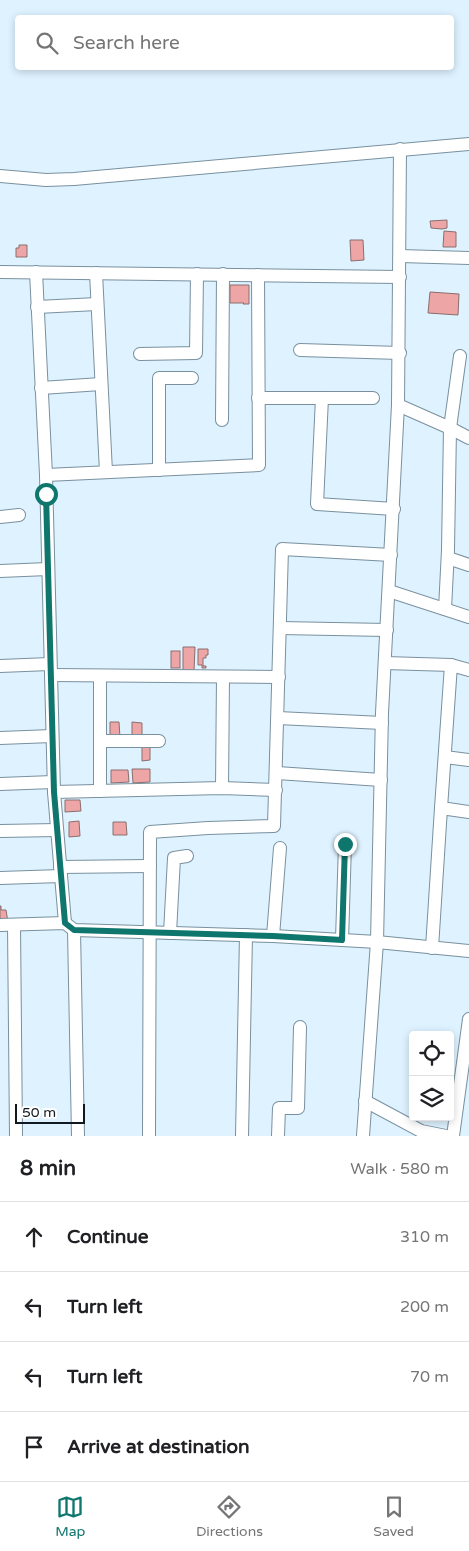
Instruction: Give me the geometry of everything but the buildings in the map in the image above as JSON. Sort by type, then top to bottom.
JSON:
[{"type":"street","points":[[0,176],[46,180],[69,179],[469,144]]},
{"type":"street","points":[[363,1136],[377,942],[382,723],[394,509],[400,353],[400,149]]},
{"type":"street","points":[[400,256],[469,258]]},
{"type":"street","points":[[0,272],[400,277]]},
{"type":"street","points":[[36,272],[46,475],[54,787],[60,872],[69,926],[78,1136]]},
{"type":"street","points":[[96,273],[106,472]]},
{"type":"street","points":[[140,354],[196,353],[196,274]]},
{"type":"street","points":[[222,420],[223,274]]},
{"type":"street","points":[[46,475],[259,465],[258,275]]},
{"type":"street","points":[[37,306],[97,304]]},
{"type":"street","points":[[300,350],[400,353]]},
{"type":"street","points":[[444,609],[448,558],[450,428],[460,356]]},
{"type":"street","points":[[159,470],[159,378],[192,378]]},
{"type":"street","points":[[41,388],[101,384]]},
{"type":"street","points":[[258,398],[373,398]]},
{"type":"street","points":[[322,398],[317,504],[394,509]]},
{"type":"street","points":[[398,406],[469,438]]},
{"type":"street","points":[[0,517],[19,514]]},
{"type":"street","points":[[149,1136],[150,832],[274,826],[282,549],[391,556]]},
{"type":"street","points":[[448,558],[469,565]]},
{"type":"street","points":[[0,570],[48,569]]},
{"type":"street","points":[[389,591],[469,617]]},
{"type":"street","points":[[280,628],[387,630]]},
{"type":"street","points":[[385,663],[451,665],[469,670]]},
{"type":"street","points":[[432,948],[451,665]]},
{"type":"street","points":[[0,666],[100,676],[279,678]]},
{"type":"street","points":[[100,676],[100,791]]},
{"type":"street","points":[[222,788],[224,677]]},
{"type":"street","points":[[278,718],[382,723]]},
{"type":"street","points":[[0,738],[52,736]]},
{"type":"street","points":[[100,741],[159,741]]},
{"type":"street","points":[[444,757],[469,760]]},
{"type":"street","points":[[277,773],[381,780]]},
{"type":"street","points":[[0,784],[100,791],[222,788],[276,790]]},
{"type":"street","points":[[441,808],[469,812]]},
{"type":"street","points":[[0,831],[57,830]]},
{"type":"street","points":[[342,940],[345,844]]},
{"type":"street","points":[[273,936],[280,848]]},
{"type":"street","points":[[170,933],[174,858],[187,856]]},
{"type":"street","points":[[0,878],[150,866]]},
{"type":"street","points":[[0,925],[69,926],[170,933],[273,936],[377,942],[469,951]]},
{"type":"street","points":[[14,925],[16,1136]]},
{"type":"street","points":[[242,1136],[246,935]]},
{"type":"street","points":[[453,1136],[468,1039],[469,1020]]},
{"type":"street","points":[[278,1136],[278,1108],[298,1108],[300,1027]]},
{"type":"street","points":[[366,1101],[421,1131],[446,1136]]},
{"type":"route","points":[[46,494],[54,792],[65,923],[74,930],[342,940],[345,844]]}]
